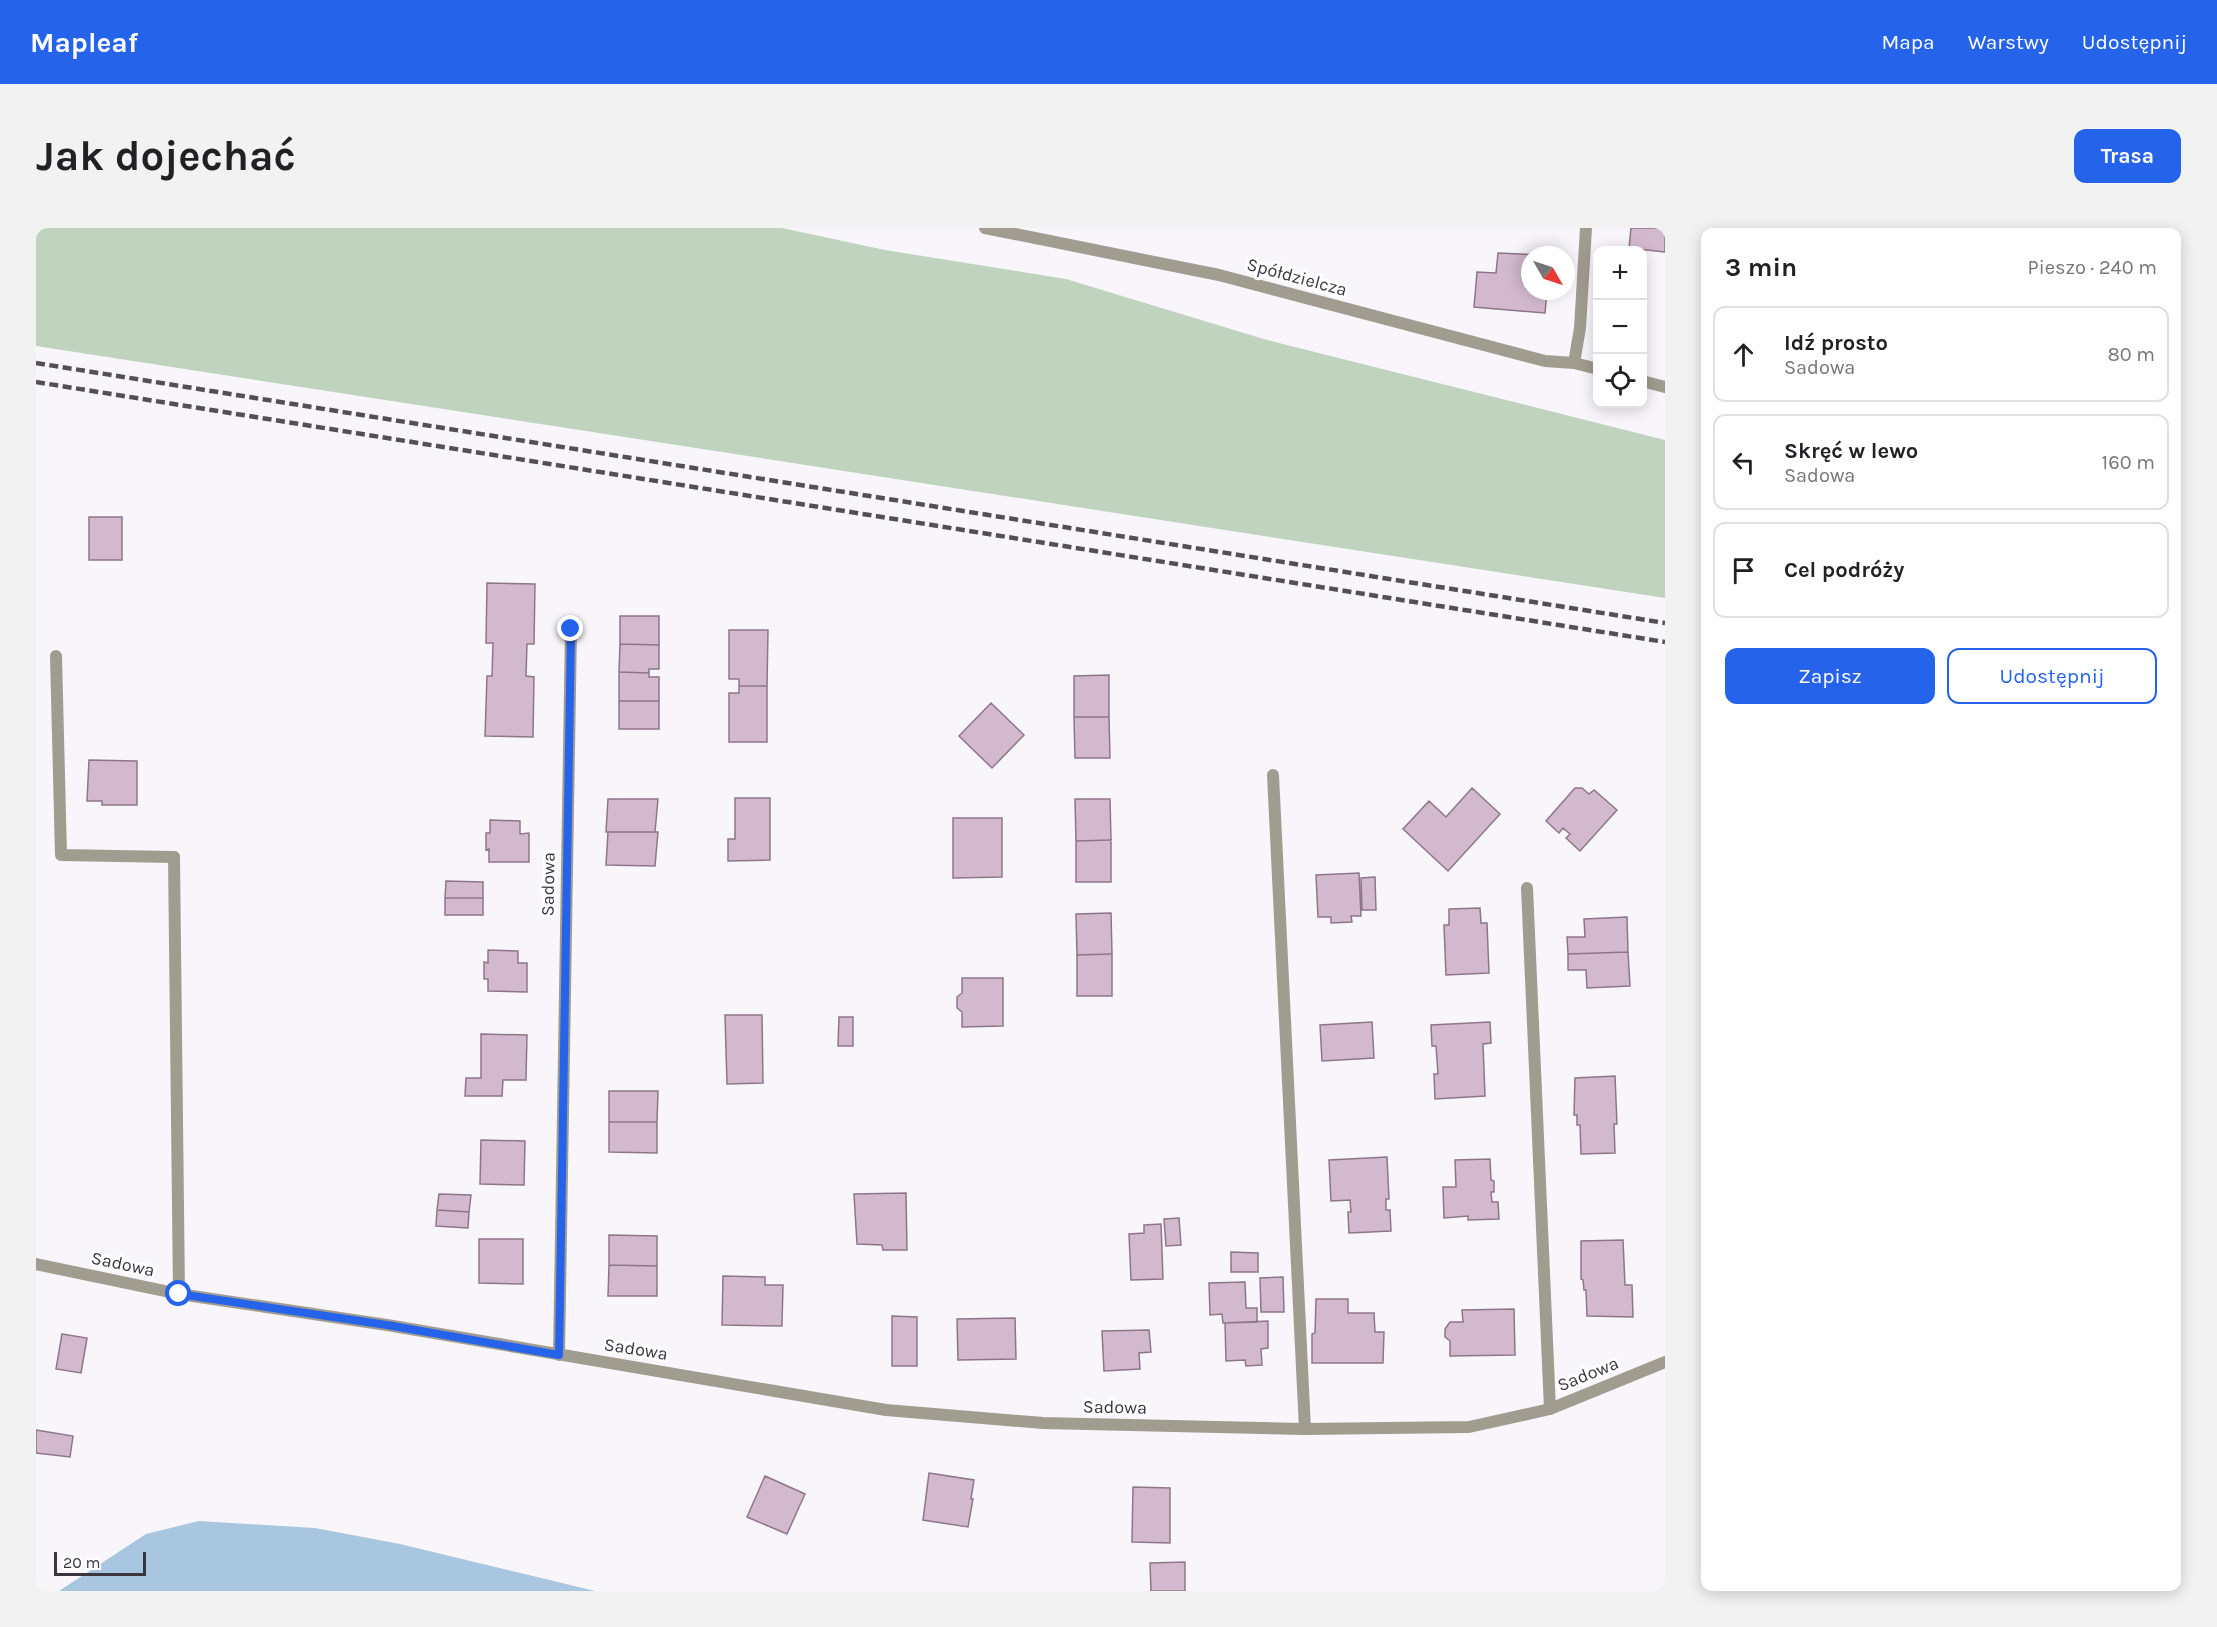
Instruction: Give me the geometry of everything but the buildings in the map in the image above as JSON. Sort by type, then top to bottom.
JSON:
[{"type":"street","name":"Spółdzielcza","points":[[985,228],[1219,275],[1545,361],[1574,363],[1593,368]]},
{"type":"street","points":[[1574,363],[1580,328],[1586,228]]},
{"type":"street","points":[[1647,382],[1665,387]]},
{"type":"street","name":"Sadowa","points":[[559,1355],[571,629]]},
{"type":"street","points":[[56,656],[61,855],[174,857],[179,1294]]},
{"type":"street","points":[[1273,775],[1305,1429]]},
{"type":"street","points":[[1527,888],[1550,1409]]},
{"type":"street","name":"Sadowa","points":[[36,1264],[179,1294],[387,1325],[886,1410],[1043,1423],[1305,1429],[1469,1427],[1550,1409],[1665,1362]]},
{"type":"green space","points":[[36,228],[782,228],[885,250],[1066,279],[1267,340],[1665,440],[1665,598],[36,346]]},
{"type":"water","points":[[199,1521],[315,1528],[400,1544],[595,1591],[59,1591],[146,1534]]},
{"type":"railway","points":[[36,363],[1665,623]]},
{"type":"railway","points":[[36,382],[1665,642]]},
{"type":"route","points":[[179,1294],[387,1325],[559,1355],[571,629]]}]
